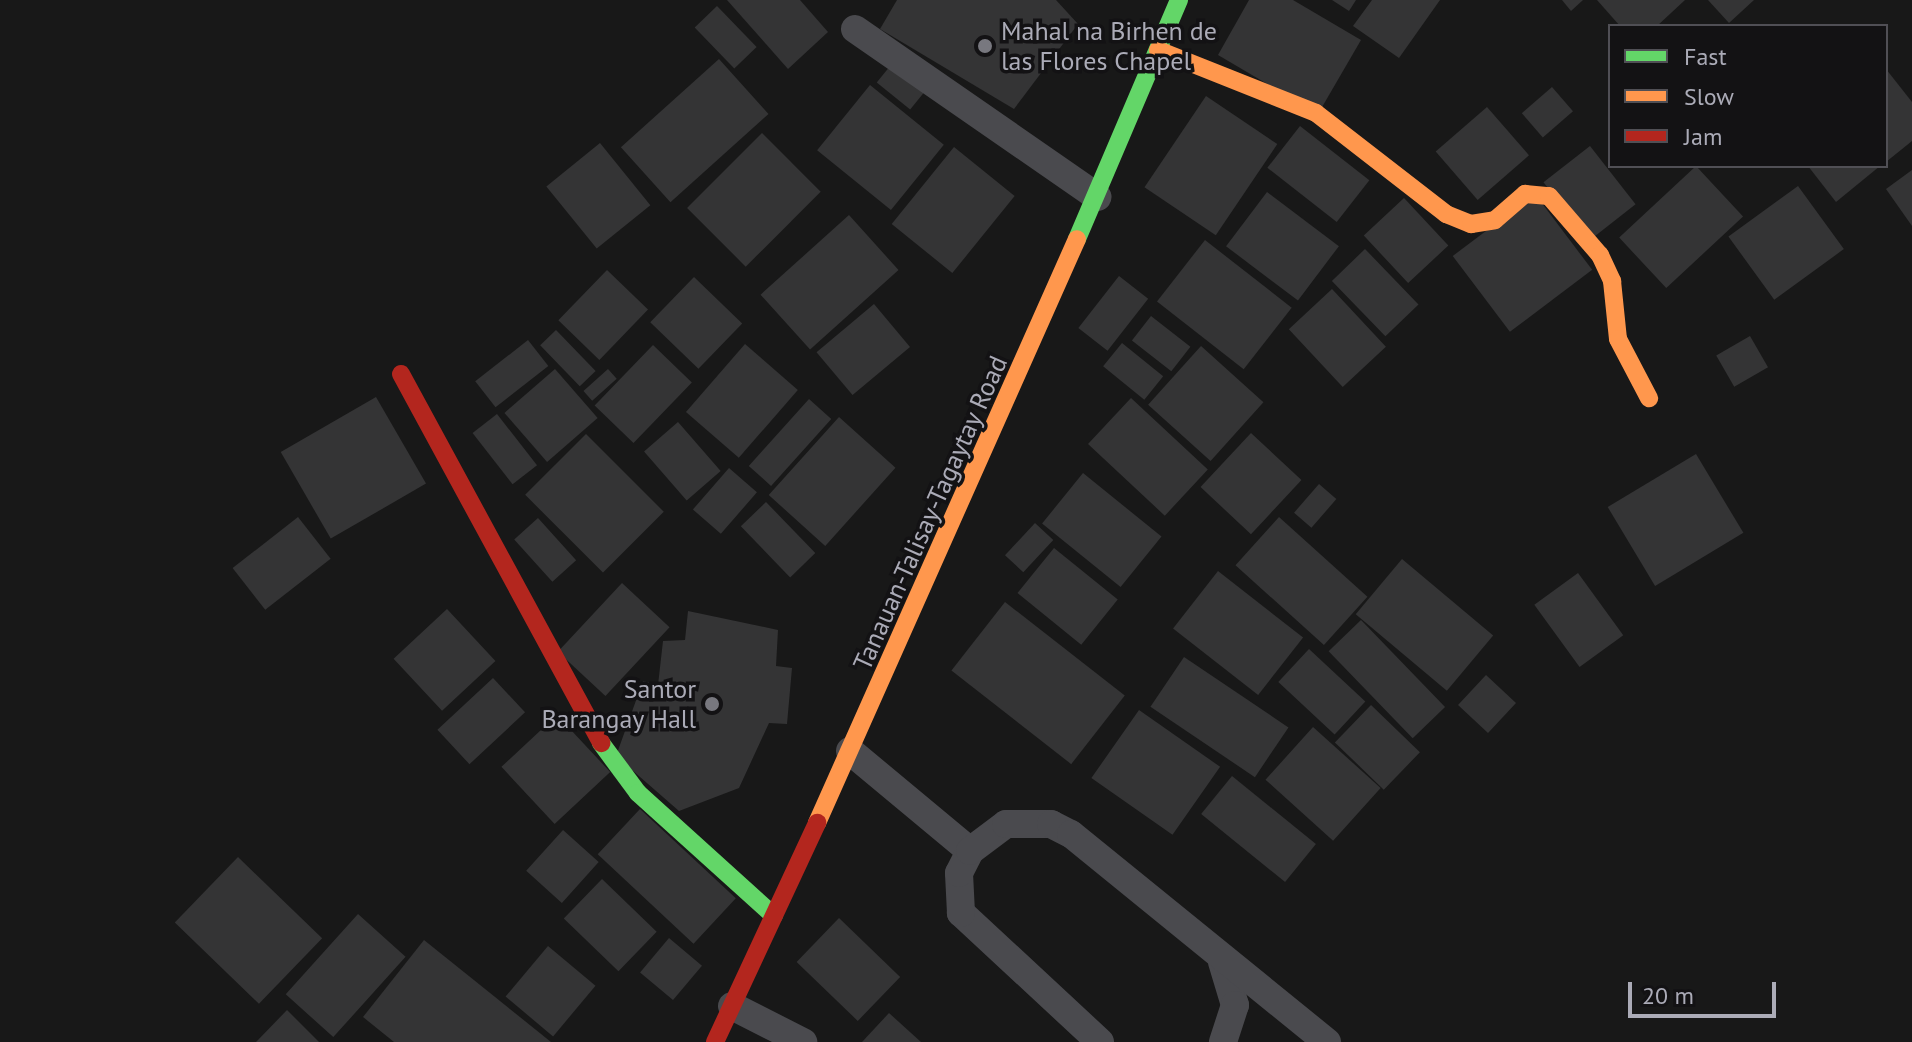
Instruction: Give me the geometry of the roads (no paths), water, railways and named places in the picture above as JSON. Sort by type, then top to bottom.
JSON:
[{"type":"street","name":"Tanauan-Talisay-Tagaytay Road","points":[[715,1042],[850,751],[1098,197],[1179,0]]},
{"type":"street","points":[[1158,50],[1316,113],[1446,214],[1471,224],[1495,220],[1525,194],[1549,196],[1600,255],[1612,281],[1618,339],[1649,398]]},
{"type":"street","points":[[401,374],[600,742],[638,793],[774,916]]},
{"type":"lane","points":[[855,29],[1098,197]]},
{"type":"lane","points":[[850,751],[970,851]]},
{"type":"lane","points":[[1100,1042],[961,913],[959,873],[970,851],[1006,824],[1051,824],[1327,1042]]},
{"type":"lane","points":[[1222,962],[1235,1005],[1223,1042]]},
{"type":"lane","points":[[732,1006],[803,1042]]},
{"type":"place","name":"Mahal na Birhen de las Flores Chapel","points":[[985,46]]},
{"type":"place","name":"Santor Barangay Hall","points":[[712,704]]}]
